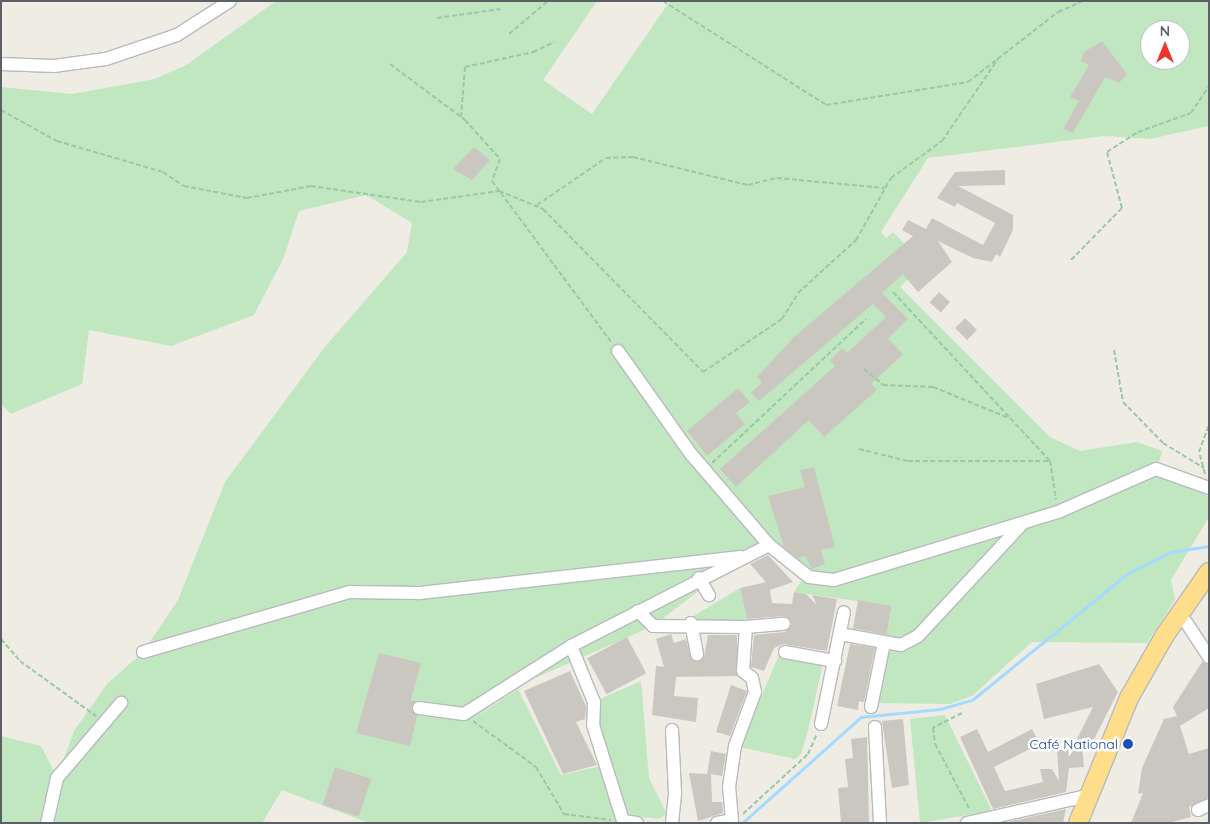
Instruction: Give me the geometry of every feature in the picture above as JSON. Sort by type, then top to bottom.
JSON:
[{"type":"highway","points":[[1078,823],[1087,796],[1146,666],[1209,572]]},
{"type":"highway","points":[[1089,823],[1136,707],[1186,622],[1209,590]]},
{"type":"street","points":[[1,64],[54,66],[106,59],[177,35],[230,1]]},
{"type":"street","points":[[618,351],[705,470],[769,545],[809,577],[834,580],[1058,512],[1156,469],[1208,482]]},
{"type":"street","points":[[840,634],[901,645],[918,636],[1024,522]]},
{"type":"street","points":[[418,708],[464,714],[571,646],[699,578],[769,545]]},
{"type":"street","points":[[143,652],[350,592],[419,593],[741,557]]},
{"type":"street","points":[[699,578],[709,595]]},
{"type":"street","points":[[638,611],[653,626],[691,623],[746,627],[784,624]]},
{"type":"street","points":[[821,724],[844,612]]},
{"type":"street","points":[[1186,622],[1209,657]]},
{"type":"street","points":[[691,623],[697,654]]},
{"type":"street","points":[[717,823],[732,820],[729,787],[735,746],[755,692],[752,678],[742,671],[746,627]]},
{"type":"street","points":[[871,707],[884,643]]},
{"type":"street","points":[[571,646],[594,702],[593,725],[623,821],[637,823]]},
{"type":"street","points":[[785,652],[835,661]]},
{"type":"street","points":[[47,823],[57,778],[121,703]]},
{"type":"street","points":[[875,727],[880,823]]},
{"type":"street","points":[[672,730],[675,793],[672,823]]},
{"type":"street","points":[[971,822],[1087,796]]},
{"type":"path","points":[[509,34],[548,1]]},
{"type":"path","points":[[663,1],[826,105],[968,82],[1058,12],[1083,1]]},
{"type":"path","points":[[437,18],[500,9]]},
{"type":"path","points":[[461,117],[465,67],[533,52],[554,42]]},
{"type":"path","points":[[1,110],[57,141],[163,172],[184,186],[247,198],[311,186],[421,202],[499,191],[536,206],[620,284],[703,372],[782,319],[798,293],[856,240],[891,178],[942,141],[998,58]]},
{"type":"path","points":[[390,64],[461,117],[500,159],[492,181],[618,351]]},
{"type":"path","points":[[1071,260],[1122,208],[1107,152],[1138,132],[1191,113],[1209,86]]},
{"type":"path","points":[[536,206],[606,158],[633,157],[748,185],[777,178],[886,188]]},
{"type":"path","points":[[893,292],[1050,460],[1058,512]]},
{"type":"path","points":[[705,470],[866,319]]},
{"type":"path","points":[[1114,350],[1122,402],[1162,443],[1204,468]]},
{"type":"path","points":[[864,369],[883,385],[933,387],[1011,419]]},
{"type":"path","points":[[1208,482],[1199,452],[1209,424]]},
{"type":"path","points":[[859,449],[908,461],[1050,460]]},
{"type":"path","points":[[1,639],[28,667],[104,722]]},
{"type":"path","points":[[962,713],[933,728],[935,744],[971,822]]},
{"type":"path","points":[[464,714],[536,766],[564,814],[623,821]]},
{"type":"path","points":[[732,820],[808,754],[821,724]]},
{"type":"green space","points":[[276,1],[597,1],[543,80],[592,114],[670,1],[1209,1],[1209,126],[1150,139],[1104,136],[928,158],[881,232],[886,238],[893,232],[924,264],[900,287],[1050,437],[1080,451],[1137,442],[1162,451],[1155,476],[1186,483],[1209,497],[1209,517],[1171,580],[1175,600],[1147,643],[1032,642],[972,696],[950,704],[867,703],[891,606],[794,592],[803,579],[684,437],[759,545],[653,626],[517,686],[473,719],[518,689],[561,775],[601,766],[621,823],[369,823],[282,790],[262,823],[1,823],[1,736],[41,746],[57,777],[74,731],[107,684],[143,652],[178,600],[225,482],[324,348],[407,252],[412,223],[366,195],[299,211],[284,257],[254,315],[171,346],[89,330],[82,384],[11,414],[1,404],[1,87],[72,94],[155,79],[186,65]]},
{"type":"green space","points":[[740,588],[748,624],[694,620],[692,617]]},
{"type":"green space","points":[[779,655],[823,663],[808,731],[801,754],[795,759],[740,747]]},
{"type":"green space","points":[[641,681],[649,778],[667,814],[658,819],[628,815],[598,720],[600,699]]},
{"type":"green space","points":[[945,715],[992,811],[920,823],[910,719]]},
{"type":"building","points":[[1102,41],[1127,74],[1119,83],[1105,77],[1073,133],[1063,129],[1079,101],[1070,97],[1089,65],[1081,61],[1084,52]]},
{"type":"building","points":[[474,147],[490,160],[472,180],[453,169]]},
{"type":"building","points":[[1005,170],[1005,185],[958,186],[1013,215],[1013,230],[1000,257],[996,254],[992,262],[973,258],[938,241],[952,262],[918,292],[903,274],[882,293],[908,319],[888,339],[903,354],[871,384],[877,390],[824,437],[809,420],[736,487],[720,469],[835,366],[830,360],[842,348],[847,353],[886,317],[873,304],[759,401],[751,393],[762,382],[757,377],[794,337],[913,236],[902,230],[908,220],[926,229],[932,218],[983,245],[995,223],[957,203],[955,207],[937,198],[955,172]]},
{"type":"building","points":[[939,292],[950,302],[941,312],[930,302]]},
{"type":"building","points":[[965,318],[977,330],[967,340],[955,328]]},
{"type":"building","points":[[738,388],[750,402],[736,413],[745,424],[707,456],[687,431]]},
{"type":"building","points":[[814,467],[835,547],[821,550],[825,564],[812,569],[805,556],[798,558],[784,547],[768,496],[805,487],[800,470]]},
{"type":"building","points":[[768,555],[793,582],[770,590],[772,603],[792,604],[794,592],[806,594],[817,605],[812,595],[837,599],[827,651],[783,644],[774,648],[764,671],[751,667],[754,635],[785,632],[792,624],[784,616],[747,619],[740,588],[766,582],[750,564]]},
{"type":"building","points":[[858,600],[891,606],[886,634],[853,629]]},
{"type":"building","points":[[671,634],[674,643],[686,639],[691,659],[698,662],[704,657],[708,635],[737,635],[737,676],[676,677],[674,696],[698,698],[696,722],[652,715],[656,666],[664,667],[656,639]]},
{"type":"building","points":[[627,637],[646,673],[607,694],[587,658]]},
{"type":"building","points":[[850,644],[875,648],[864,702],[859,701],[858,710],[837,706]]},
{"type":"building","points":[[379,653],[421,663],[411,700],[415,701],[411,707],[417,716],[410,746],[356,733]]},
{"type":"building","points":[[1202,662],[1209,665],[1209,708],[1180,726],[1189,754],[1209,748],[1209,797],[1189,807],[1191,817],[1168,823],[1131,823],[1143,793],[1138,794],[1142,768],[1164,719],[1177,716],[1173,707]]},
{"type":"building","points":[[1099,664],[1118,692],[1090,747],[1082,745],[1084,767],[1069,768],[1066,792],[993,809],[960,737],[977,729],[988,752],[1032,729],[1040,744],[994,767],[1005,791],[1043,782],[1040,769],[1052,769],[1059,781],[1057,750],[1072,749],[1093,707],[1044,719],[1036,684]]},
{"type":"building","points":[[570,671],[586,706],[585,719],[576,722],[597,765],[563,774],[524,691]]},
{"type":"building","points":[[731,685],[747,691],[730,736],[716,732]]},
{"type":"building","points":[[903,719],[909,785],[892,788],[882,721]]},
{"type":"building","points":[[867,737],[869,823],[841,823],[838,788],[848,787],[845,759],[853,758],[851,739]]},
{"type":"building","points":[[711,751],[726,754],[722,776],[711,774],[712,802],[722,802],[723,813],[698,821],[689,773],[707,774]]},
{"type":"building","points":[[335,767],[371,779],[359,817],[323,805]]},
{"type":"building","points":[[1066,809],[1063,823],[1008,822]]},
{"type":"waterway","points":[[742,823],[861,717],[940,709],[972,700],[1128,573],[1171,552],[1209,546]]},
{"type":"place","name":"Café National","points":[[1128,744]]}]
